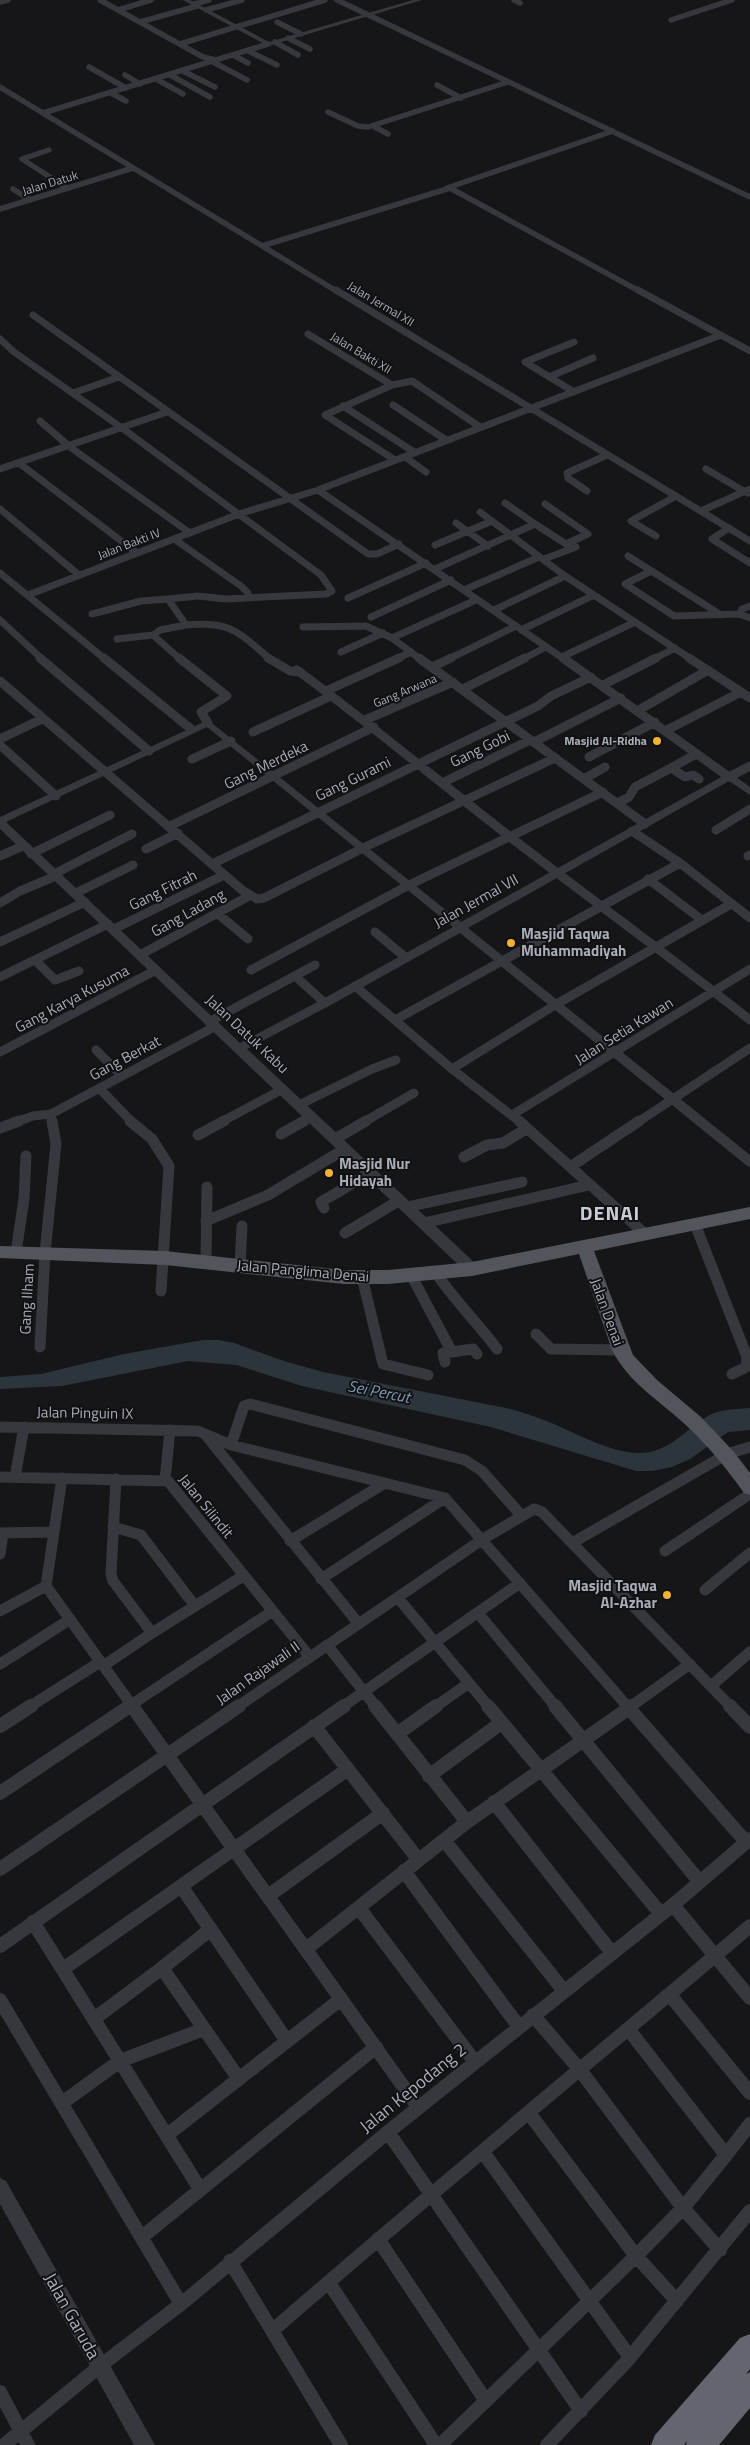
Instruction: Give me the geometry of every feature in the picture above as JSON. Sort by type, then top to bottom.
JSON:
[{"type":"highway","points":[[665,2445],[750,2348]]},
{"type":"highway","points":[[700,2445],[750,2386]]},
{"type":"main road","name":"Jalan Panglima Denai","points":[[8,1252],[165,1258],[344,1277],[411,1275],[472,1269],[750,1213]]},
{"type":"main road","name":"Jalan Denai","points":[[584,1246],[621,1350],[627,1360],[750,1487]]},
{"type":"street","points":[[0,2],[8,0]]},
{"type":"street","points":[[100,0],[247,80]]},
{"type":"street","points":[[118,10],[151,0]]},
{"type":"street","points":[[186,0],[236,27],[298,55]]},
{"type":"street","points":[[140,22],[209,0]]},
{"type":"street","points":[[206,10],[242,0]]},
{"type":"street","points":[[295,0],[307,5]]},
{"type":"street","points":[[180,44],[325,0]]},
{"type":"street","points":[[337,0],[750,197]]},
{"type":"street","points":[[43,113],[419,0]]},
{"type":"street","points":[[514,0],[520,2]]},
{"type":"street","points":[[713,0],[722,4]]},
{"type":"street","points":[[671,20],[732,0]]},
{"type":"street","points":[[277,22],[301,34]]},
{"type":"street","points":[[288,38],[310,49]]},
{"type":"street","points":[[219,51],[248,63]]},
{"type":"street","points":[[248,51],[277,65]]},
{"type":"street","points":[[89,67],[126,88]]},
{"type":"street","points":[[183,71],[216,87]]},
{"type":"street","points":[[125,75],[140,84]]},
{"type":"street","points":[[170,75],[210,97]]},
{"type":"street","points":[[156,79],[183,94]]},
{"type":"street","points":[[328,112],[358,126],[374,126],[508,82]]},
{"type":"street","points":[[437,85],[460,98]]},
{"type":"street","name":"Jalan Jermal XII","points":[[0,87],[750,541]]},
{"type":"street","points":[[0,94],[9,92]]},
{"type":"street","points":[[111,93],[126,101]]},
{"type":"street","points":[[374,126],[388,134]]},
{"type":"street","points":[[262,246],[448,188],[612,131]]},
{"type":"street","points":[[50,150],[22,159],[68,188]]},
{"type":"street","name":"Jalan Datuk","points":[[0,209],[133,168]]},
{"type":"street","points":[[448,188],[474,200],[750,352]]},
{"type":"street","points":[[13,189],[30,200]]},
{"type":"street","points":[[33,316],[368,554],[377,554],[399,544]]},
{"type":"street","name":"Jalan Bakti XII","points":[[308,334],[392,385],[412,381],[480,427]]},
{"type":"street","name":"Jalan Bakti IV","points":[[28,595],[239,514],[318,490],[721,335]]},
{"type":"street","points":[[0,339],[14,352],[122,428],[321,575],[332,590],[326,594],[319,595],[248,596],[226,599],[198,596],[128,604],[92,614]]},
{"type":"street","points":[[574,342],[525,362],[574,392]]},
{"type":"street","points":[[549,377],[593,358]]},
{"type":"street","points":[[73,393],[119,377]]},
{"type":"street","points":[[392,385],[325,415],[395,460]]},
{"type":"street","points":[[393,405],[446,440]]},
{"type":"street","points":[[343,406],[414,452]]},
{"type":"street","points":[[0,469],[70,447],[167,412]]},
{"type":"street","points":[[40,421],[70,447],[190,533]]},
{"type":"street","points":[[587,491],[568,478],[567,473],[607,455]]},
{"type":"street","points":[[405,457],[426,472]]},
{"type":"street","points":[[19,463],[137,553]]},
{"type":"street","points":[[706,469],[748,491]]},
{"type":"street","points":[[318,490],[639,710],[696,754],[750,792]]},
{"type":"street","points":[[701,511],[748,491]]},
{"type":"street","points":[[656,536],[631,520],[676,496]]},
{"type":"street","points":[[505,503],[566,544],[588,534],[545,504]]},
{"type":"street","points":[[0,509],[79,575]]},
{"type":"street","points":[[480,512],[565,576],[750,698]]},
{"type":"street","points":[[436,545],[492,521]]},
{"type":"street","points":[[456,523],[488,546]]},
{"type":"street","points":[[435,569],[536,524]]},
{"type":"street","points":[[729,528],[708,537],[750,563]]},
{"type":"street","points":[[174,539],[241,586],[248,593],[248,596]]},
{"type":"street","points":[[464,590],[542,558],[579,546]]},
{"type":"street","points":[[628,556],[720,616]]},
{"type":"street","points":[[348,598],[426,563]]},
{"type":"street","points":[[651,570],[625,584],[674,616],[739,614],[750,618]]},
{"type":"street","points":[[0,573],[191,729]]},
{"type":"street","points":[[494,610],[565,576]]},
{"type":"street","points":[[371,617],[451,580]]},
{"type":"street","points":[[432,667],[594,595]]},
{"type":"street","points":[[168,599],[185,625]]},
{"type":"street","points":[[392,638],[476,600]]},
{"type":"street","points":[[739,614],[742,609],[750,606]]},
{"type":"street","points":[[0,620],[70,685],[149,751]]},
{"type":"street","points":[[562,658],[635,622]]},
{"type":"street","points":[[117,639],[154,634],[160,630],[185,625],[208,623],[222,624],[241,635],[269,658],[292,672],[298,671],[365,720],[508,836],[657,946],[750,1020]]},
{"type":"street","points":[[304,627],[366,626],[392,638],[645,824]]},
{"type":"street","points":[[341,652],[383,633]]},
{"type":"street","points":[[154,634],[156,640],[226,694],[226,699],[202,712],[208,723],[361,849],[460,926],[750,1162]]},
{"type":"street","points":[[463,689],[546,647]]},
{"type":"street","points":[[603,685],[675,648]]},
{"type":"street","points":[[253,732],[411,652]]},
{"type":"street","points":[[639,710],[708,670]]},
{"type":"street","name":"Gang Gurami","points":[[212,864],[418,762],[538,706],[551,696],[591,677]]},
{"type":"street","points":[[0,681],[104,773],[170,826],[249,896],[257,900],[555,758]]},
{"type":"street","name":"Gang Arwana","points":[[365,720],[454,682]]},
{"type":"street","points":[[666,731],[740,692]]},
{"type":"street","name":"Gang Gobi","points":[[442,783],[621,698]]},
{"type":"street","points":[[0,739],[42,719]]},
{"type":"street","points":[[589,758],[655,722]]},
{"type":"street","points":[[0,822],[191,729],[208,723]]},
{"type":"street","name":"Gang Merdeka","points":[[170,826],[374,728]]},
{"type":"street","points":[[192,759],[231,741]]},
{"type":"street","points":[[0,745],[56,796]]},
{"type":"street","points":[[618,803],[629,797],[636,787],[696,754]]},
{"type":"street","points":[[729,777],[750,766]]},
{"type":"street","points":[[584,779],[605,767]]},
{"type":"street","points":[[671,768],[685,777],[693,775],[699,779]]},
{"type":"street","name":"Jalan Jermal VII","points":[[237,1049],[325,1003],[729,777]]},
{"type":"street","points":[[251,970],[409,885],[603,792]]},
{"type":"street","points":[[716,830],[750,809]]},
{"type":"street","points":[[0,856],[27,850],[110,815]]},
{"type":"street","name":"Jalan Datuk Kabu","points":[[0,822],[27,850],[111,926],[237,1049],[283,1089],[472,1269]]},
{"type":"street","points":[[632,831],[680,863],[750,918]]},
{"type":"street","points":[[146,849],[178,833]]},
{"type":"street","points":[[0,904],[16,891],[36,885],[132,834]]},
{"type":"street","points":[[395,1020],[680,863]]},
{"type":"street","points":[[76,893],[133,865]]},
{"type":"street","name":"Gang Fitrah","points":[[0,977],[224,875]]},
{"type":"street","points":[[648,879],[702,920]]},
{"type":"street","name":"Gang Ladang","points":[[140,955],[249,896]]},
{"type":"street","points":[[0,942],[85,902]]},
{"type":"street","points":[[452,1069],[555,1005],[731,904]]},
{"type":"street","points":[[217,913],[248,939]]},
{"type":"street","points":[[375,932],[405,957]]},
{"type":"street","points":[[35,960],[55,980],[78,971]]},
{"type":"street","name":"Gang Berkat","points":[[0,1128],[33,1116],[51,1114],[122,1076],[315,965]]},
{"type":"street","name":"Gang Karya Kusuma","points":[[0,1052],[156,970]]},
{"type":"street","name":"Jalan Setia Kawan","points":[[512,1115],[750,970]]},
{"type":"street","points":[[296,977],[325,1003]]},
{"type":"street","points":[[355,986],[452,1069],[512,1115],[644,1234]]},
{"type":"street","points":[[570,1167],[750,1048]]},
{"type":"street","points":[[96,1050],[122,1076]]},
{"type":"street","points":[[299,1105],[372,1069],[396,1060]]},
{"type":"street","points":[[100,1088],[126,1117],[152,1139],[169,1166],[165,1258],[161,1292]]},
{"type":"street","points":[[198,1135],[283,1089]]},
{"type":"street","points":[[335,1139],[414,1093]]},
{"type":"street","name":"Gang Ilham","points":[[40,1347],[45,1254],[56,1144],[51,1114]]},
{"type":"street","points":[[281,1134],[311,1117]]},
{"type":"street","points":[[464,1157],[485,1145],[503,1143],[526,1129]]},
{"type":"street","points":[[206,1221],[268,1195],[345,1149]]},
{"type":"street","points":[[8,1252],[24,1199],[26,1156]]},
{"type":"street","points":[[324,1208],[321,1202],[370,1173]]},
{"type":"street","points":[[345,1233],[404,1204],[522,1182]]},
{"type":"street","points":[[424,1223],[589,1185]]},
{"type":"street","points":[[206,1262],[207,1187]]},
{"type":"street","points":[[695,1224],[747,1357],[746,1367],[732,1374]]},
{"type":"street","points":[[240,1266],[242,1226]]},
{"type":"street","points":[[436,1273],[449,1293],[477,1322],[497,1349]]},
{"type":"street","points":[[411,1275],[452,1352]]},
{"type":"street","points":[[362,1277],[383,1364],[428,1375]]},
{"type":"street","points":[[536,1334],[551,1349],[621,1350]]},
{"type":"street","points":[[445,1362],[442,1355],[452,1352],[474,1349],[477,1354]]},
{"type":"street","points":[[231,1445],[244,1406],[250,1404],[465,1460],[482,1471],[521,1515]]},
{"type":"street","name":"Jalan Pinguin IX","points":[[0,1427],[170,1430],[204,1433],[231,1445],[445,1498]]},
{"type":"street","points":[[15,1477],[24,1428]]},
{"type":"street","points":[[165,1480],[170,1430]]},
{"type":"street","points":[[204,1433],[359,1624]]},
{"type":"street","points":[[750,1447],[719,1454],[572,1543],[750,1726]]},
{"type":"street","name":"Jalan Silindit","points":[[0,1477],[165,1480],[170,1483],[271,1612],[309,1656]]},
{"type":"street","points":[[62,1478],[46,1586],[418,2107]]},
{"type":"street","points":[[116,1479],[111,1574],[113,1582],[152,1633]]},
{"type":"street","points":[[290,1541],[385,1483]]},
{"type":"street","points":[[665,1551],[750,1494]]},
{"type":"street","points":[[321,1579],[445,1498],[748,1840]]},
{"type":"street","name":"Jalan Rajawali II","points":[[0,1869],[167,1757],[309,1656],[521,1515],[537,1509],[572,1543]]},
{"type":"street","points":[[113,1527],[141,1535],[195,1606]]},
{"type":"street","points":[[0,1554],[2,1533],[54,1532]]},
{"type":"street","points":[[705,1590],[750,1553]]},
{"type":"street","points":[[0,1726],[243,1576]]},
{"type":"street","points":[[0,1946],[520,1582]]},
{"type":"street","points":[[0,1612],[46,1586]]},
{"type":"street","points":[[398,1598],[539,1770],[661,1914]]},
{"type":"street","points":[[0,1793],[271,1612]]},
{"type":"street","points":[[478,1613],[699,1881]]},
{"type":"street","points":[[0,1664],[69,1620]]},
{"type":"street","points":[[327,1645],[467,1822]]},
{"type":"street","points":[[711,1686],[750,1652]]},
{"type":"street","points":[[306,1950],[467,1822],[582,1738],[631,1708],[690,1664]]},
{"type":"street","points":[[397,1734],[469,1683]]},
{"type":"street","points":[[429,1776],[501,1723]]},
{"type":"street","points":[[314,1726],[418,1860]]},
{"type":"street","points":[[63,1969],[181,1886],[236,1850],[348,1769]]},
{"type":"street","points":[[494,1802],[612,1953]]},
{"type":"street","points":[[268,1896],[383,1813]]},
{"type":"street","points":[[444,1840],[564,1991]]},
{"type":"street","name":"Jalan Kepodang 2","points":[[4,2445],[100,2366],[181,2304],[230,2261],[418,2107],[673,1905],[748,1840]]},
{"type":"street","points":[[404,1872],[519,2027]]},
{"type":"street","points":[[181,1886],[287,2041]]},
{"type":"street","points":[[673,1905],[750,1998]]},
{"type":"street","points":[[360,1908],[475,2062]]},
{"type":"street","points":[[33,1922],[200,2189]]},
{"type":"street","points":[[272,2332],[430,2194],[629,2030],[750,1926]]},
{"type":"street","points":[[94,2019],[211,1929]]},
{"type":"street","points":[[162,1968],[239,2079]]},
{"type":"street","points":[[670,1995],[750,2093]]},
{"type":"street","points":[[167,2135],[341,1999]]},
{"type":"street","points":[[0,2000],[181,2304]]},
{"type":"street","points":[[533,2015],[580,2070],[683,2208],[720,2250]]},
{"type":"street","points":[[62,2103],[120,2061],[204,2029]]},
{"type":"street","points":[[629,2030],[726,2155]]},
{"type":"street","points":[[142,2237],[376,2047]]},
{"type":"street","points":[[529,2113],[636,2256],[677,2301]]},
{"type":"street","points":[[440,2445],[636,2256],[683,2208],[750,2124]]},
{"type":"street","points":[[388,2132],[582,2411]]},
{"type":"street","points":[[483,2152],[629,2356]]},
{"type":"street","name":"Jalan Garuda","points":[[0,2187],[145,2445]]},
{"type":"street","points":[[547,2445],[582,2411],[720,2250],[750,2211]]},
{"type":"street","points":[[378,2239],[486,2401]]},
{"type":"street","points":[[230,2261],[342,2445]]},
{"type":"street","points":[[329,2283],[436,2445]]},
{"type":"street","points":[[0,2392],[28,2445]]},
{"type":"water","name":"Sei Percut","points":[[203,1340],[219,1340],[234,1343],[284,1361],[323,1372],[511,1409],[554,1424],[598,1444],[629,1452],[644,1453],[665,1447],[698,1422],[712,1414],[726,1410],[750,1408],[750,1430],[728,1432],[690,1459],[672,1467],[652,1471],[636,1471],[491,1427],[302,1386],[236,1365],[188,1361],[62,1386],[0,1389],[0,1377],[41,1374],[124,1354]]},
{"type":"place","name":"Masjid Al-Ridha","points":[[657,741]]},
{"type":"place","name":"Masjid Taqwa Muhammadiyah","points":[[511,943]]},
{"type":"place","name":"Masjid Nur Hidayah","points":[[329,1173]]},
{"type":"place","name":"Masjid Taqwa Al-Azhar","points":[[667,1595]]},
{"type":"district","name":"DENAI","points":[[610,1213]]}]
